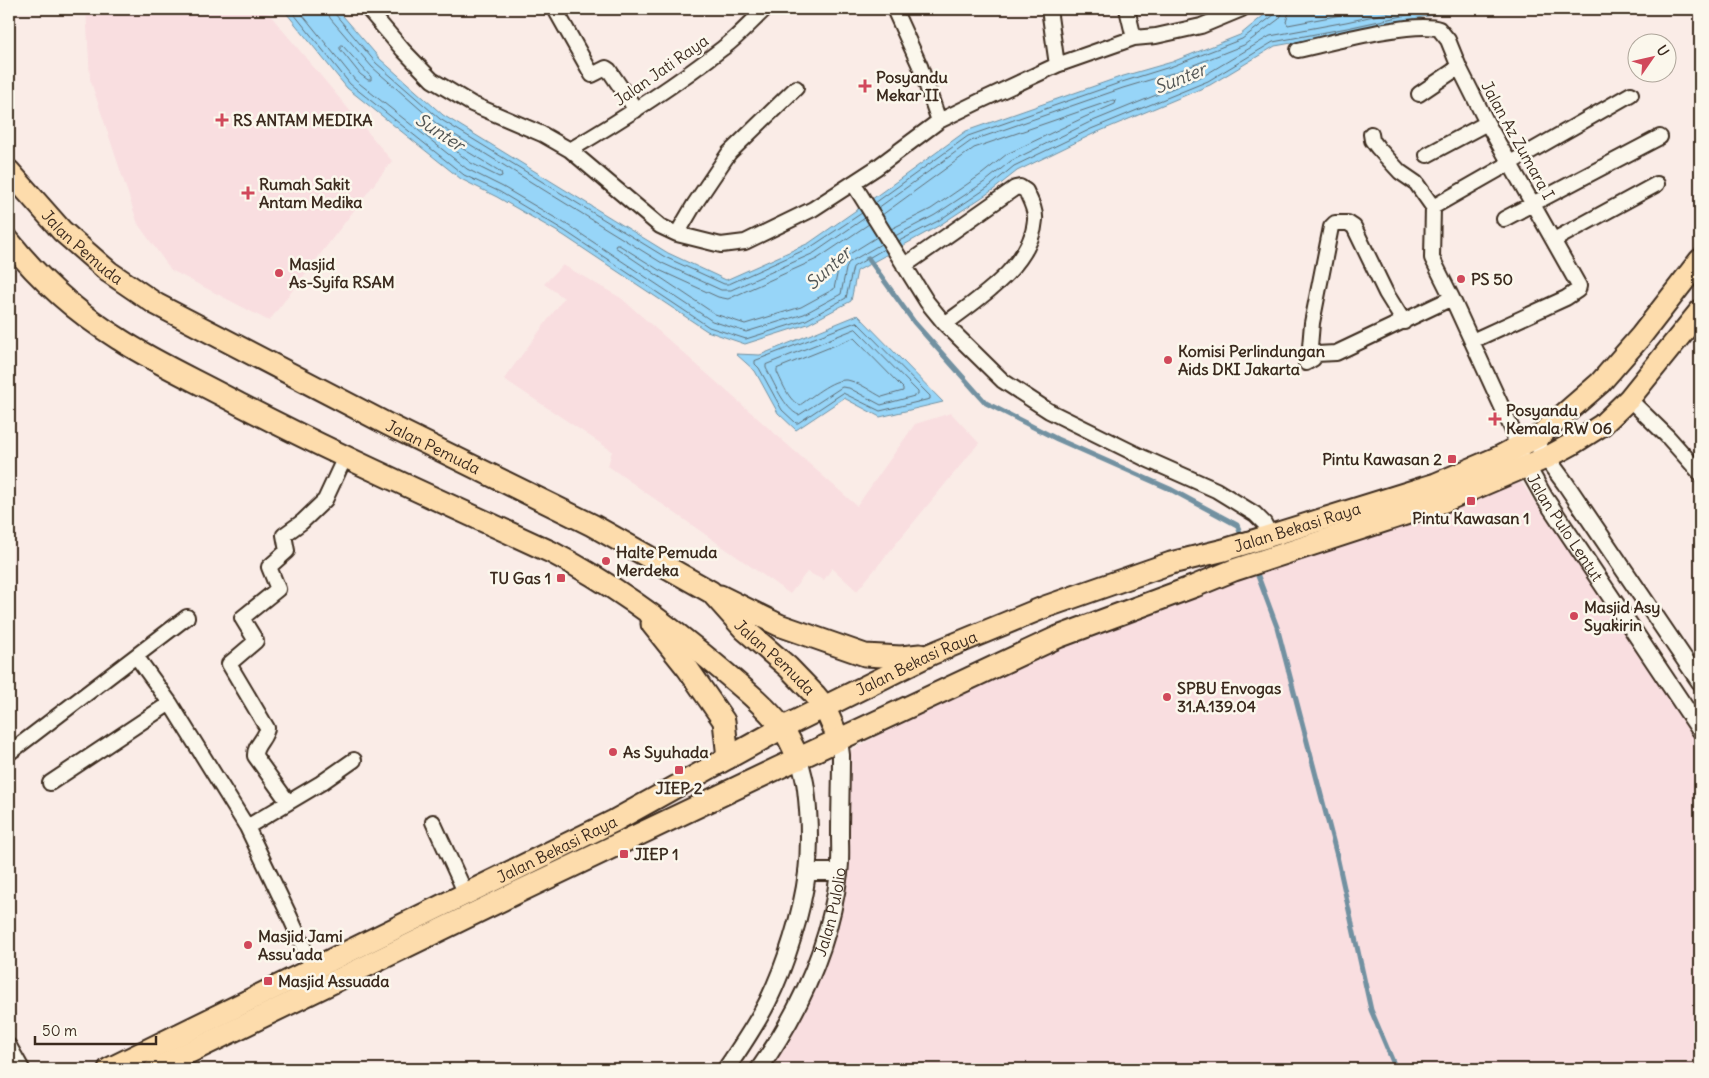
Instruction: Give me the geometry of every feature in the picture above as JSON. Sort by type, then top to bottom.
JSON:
[{"type":"main road","name":"Jalan Pemuda","points":[[9,171],[62,231],[109,272],[156,304],[378,420],[592,524],[711,592],[744,629],[788,668],[824,706],[839,740]]},
{"type":"main road","points":[[9,241],[31,268],[62,297],[119,339],[345,457],[571,562],[635,602],[703,654],[765,707],[782,728],[799,759]]},
{"type":"main road","name":"Jalan Bekasi Raya","points":[[155,1069],[554,876],[1058,637],[1234,570],[1442,502],[1522,446],[1600,383],[1700,260]]},
{"type":"main road","name":"Jalan Bekasi Raya","points":[[1522,446],[1546,458],[1602,425],[1629,398],[1700,311]]},
{"type":"main road","name":"Jalan Bekasi Raya","points":[[109,1069],[544,857],[614,821],[782,728],[931,654],[1054,604],[1185,559],[1224,550],[1436,484],[1522,446]]},
{"type":"main road","points":[[711,592],[779,625],[865,655],[901,657],[931,654]]},
{"type":"main road","points":[[635,602],[688,669],[724,721],[728,758]]},
{"type":"main road","points":[[544,857],[554,876]]},
{"type":"street","points":[[368,9],[432,80],[472,104],[542,134],[570,150],[660,226],[677,234],[721,245],[745,242],[855,187],[876,168],[939,121],[1057,65],[1134,38],[1156,36],[1201,26],[1242,9]]},
{"type":"street","points":[[555,9],[591,74],[606,68],[609,70],[636,110]]},
{"type":"street","name":"Jalan Jati Raya","points":[[570,150],[636,110],[724,47],[763,9]]},
{"type":"street","points":[[894,9],[920,66],[939,121]]},
{"type":"street","points":[[1049,9],[1057,65]]},
{"type":"street","points":[[1127,9],[1134,38]]},
{"type":"street","name":"Jalan Az Zumara I","points":[[1298,50],[1420,26],[1434,27],[1443,32],[1448,40],[1459,67],[1487,123],[1579,286],[1578,290],[1558,302],[1472,341]]},
{"type":"street","points":[[1419,94],[1459,67]]},
{"type":"street","points":[[677,234],[729,153],[796,88]]},
{"type":"street","points":[[1433,207],[1631,94]]},
{"type":"street","points":[[1426,155],[1487,123]]},
{"type":"street","points":[[1371,134],[1372,140],[1378,148],[1400,172],[1416,183],[1433,207],[1430,251],[1432,261],[1452,298],[1522,446]]},
{"type":"street","points":[[1504,219],[1660,137]]},
{"type":"street","points":[[1554,240],[1657,184]]},
{"type":"street","points":[[855,187],[927,302],[945,324],[1003,381],[1049,411],[1144,458],[1216,490],[1255,514],[1264,524],[1266,536]]},
{"type":"street","points":[[902,263],[1015,188],[1020,187],[1026,191],[1034,211],[1035,220],[1030,241],[1018,263],[945,324]]},
{"type":"street","points":[[1404,322],[1386,293],[1354,227],[1348,223],[1335,223],[1330,227],[1324,255],[1310,342],[1311,358],[1336,353],[1376,333],[1404,322],[1452,298]]},
{"type":"street","points":[[1629,398],[1668,437],[1700,473]]},
{"type":"street","name":"Jalan Pulo Lentut","points":[[1522,446],[1544,497],[1700,730]]},
{"type":"street","points":[[288,802],[255,756],[255,750],[267,732],[267,728],[229,664],[256,642],[242,618],[278,589],[268,569],[287,551],[284,535],[302,522],[325,500],[345,457]]},
{"type":"street","name":"Jalan Pulo Lentut","points":[[1546,458],[1571,490],[1700,682]]},
{"type":"street","points":[[9,753],[187,617]]},
{"type":"street","points":[[136,656],[170,703],[247,827],[313,968]]},
{"type":"street","points":[[50,783],[170,703]]},
{"type":"street","name":"Jalan Pulolio","points":[[759,1069],[786,1029],[806,989],[830,920],[840,872],[841,755],[839,740]]},
{"type":"street","name":"Jalan Pulolio","points":[[726,1069],[760,1016],[786,958],[807,872],[806,787],[799,759]]},
{"type":"street","points":[[247,827],[321,783],[354,760]]},
{"type":"street","points":[[433,822],[466,894]]},
{"type":"street","points":[[807,872],[840,872]]},
{"type":"street","points":[[9,1046],[22,1069]]},
{"type":"shaded area","name":"Rumah Sakit Antam Medika","points":[[86,9],[265,9],[392,161],[269,321],[171,270],[138,224],[90,79]]},
{"type":"shaded area","points":[[563,265],[621,298],[857,506],[915,424],[951,413],[979,443],[857,591],[832,568],[824,580],[807,572],[790,594],[608,466],[612,451],[504,379],[564,298],[544,284]]},
{"type":"shaded area","points":[[1521,482],[1700,740],[1700,1069],[760,1069],[801,1006],[835,870],[843,755],[1047,640]]},
{"type":"water","name":"Sunter","points":[[283,9],[337,9],[380,59],[443,115],[668,253],[726,280],[809,243],[966,131],[1120,77],[1172,62],[1240,35],[1269,11],[1281,9],[1460,9],[1348,33],[1275,46],[1210,85],[1093,134],[1017,171],[993,190],[940,225],[857,271],[851,301],[808,324],[745,344],[707,331],[563,235],[497,197],[461,179],[347,88]]},
{"type":"water","points":[[858,315],[943,402],[880,417],[844,398],[796,430],[778,413],[755,371],[736,354],[760,355]]},
{"type":"waterway","points":[[868,258],[914,322],[986,403],[1057,439],[1170,489],[1237,525],[1243,539]]},
{"type":"waterway","points":[[1255,568],[1277,627],[1337,856],[1371,1010],[1396,1069]]},
{"type":"place","name":"Posyandu Mekar II","points":[[865,86]]},
{"type":"place","name":"RS ANTAM MEDIKA","points":[[222,120]]},
{"type":"place","name":"Rumah Sakit Antam Medika","points":[[248,193]]},
{"type":"place","name":"Masjid As-Syifa RSAM","points":[[279,273]]},
{"type":"place","name":"PS 50","points":[[1461,279]]},
{"type":"place","name":"Komisi Perlindungan Aids DKI Jakarta","points":[[1168,360]]},
{"type":"place","name":"Posyandu Kemala RW 06","points":[[1495,419]]},
{"type":"place","name":"Pintu Kawasan 2","points":[[1452,459]]},
{"type":"place","name":"Pintu Kawasan 1","points":[[1471,501]]},
{"type":"place","name":"Halte Pemuda Merdeka","points":[[606,561]]},
{"type":"place","name":"TU Gas 1","points":[[561,578]]},
{"type":"place","name":"Masjid Asy Syakirin","points":[[1574,616]]},
{"type":"place","name":"SPBU Envogas 31.A.139.04","points":[[1167,697]]},
{"type":"place","name":"As Syuhada","points":[[613,752]]},
{"type":"place","name":"JIEP 2","points":[[679,770]]},
{"type":"place","name":"JIEP 1","points":[[624,854]]},
{"type":"place","name":"Masjid Jami Assu'ada","points":[[248,945]]},
{"type":"place","name":"Masjid Assuada","points":[[268,981]]}]
